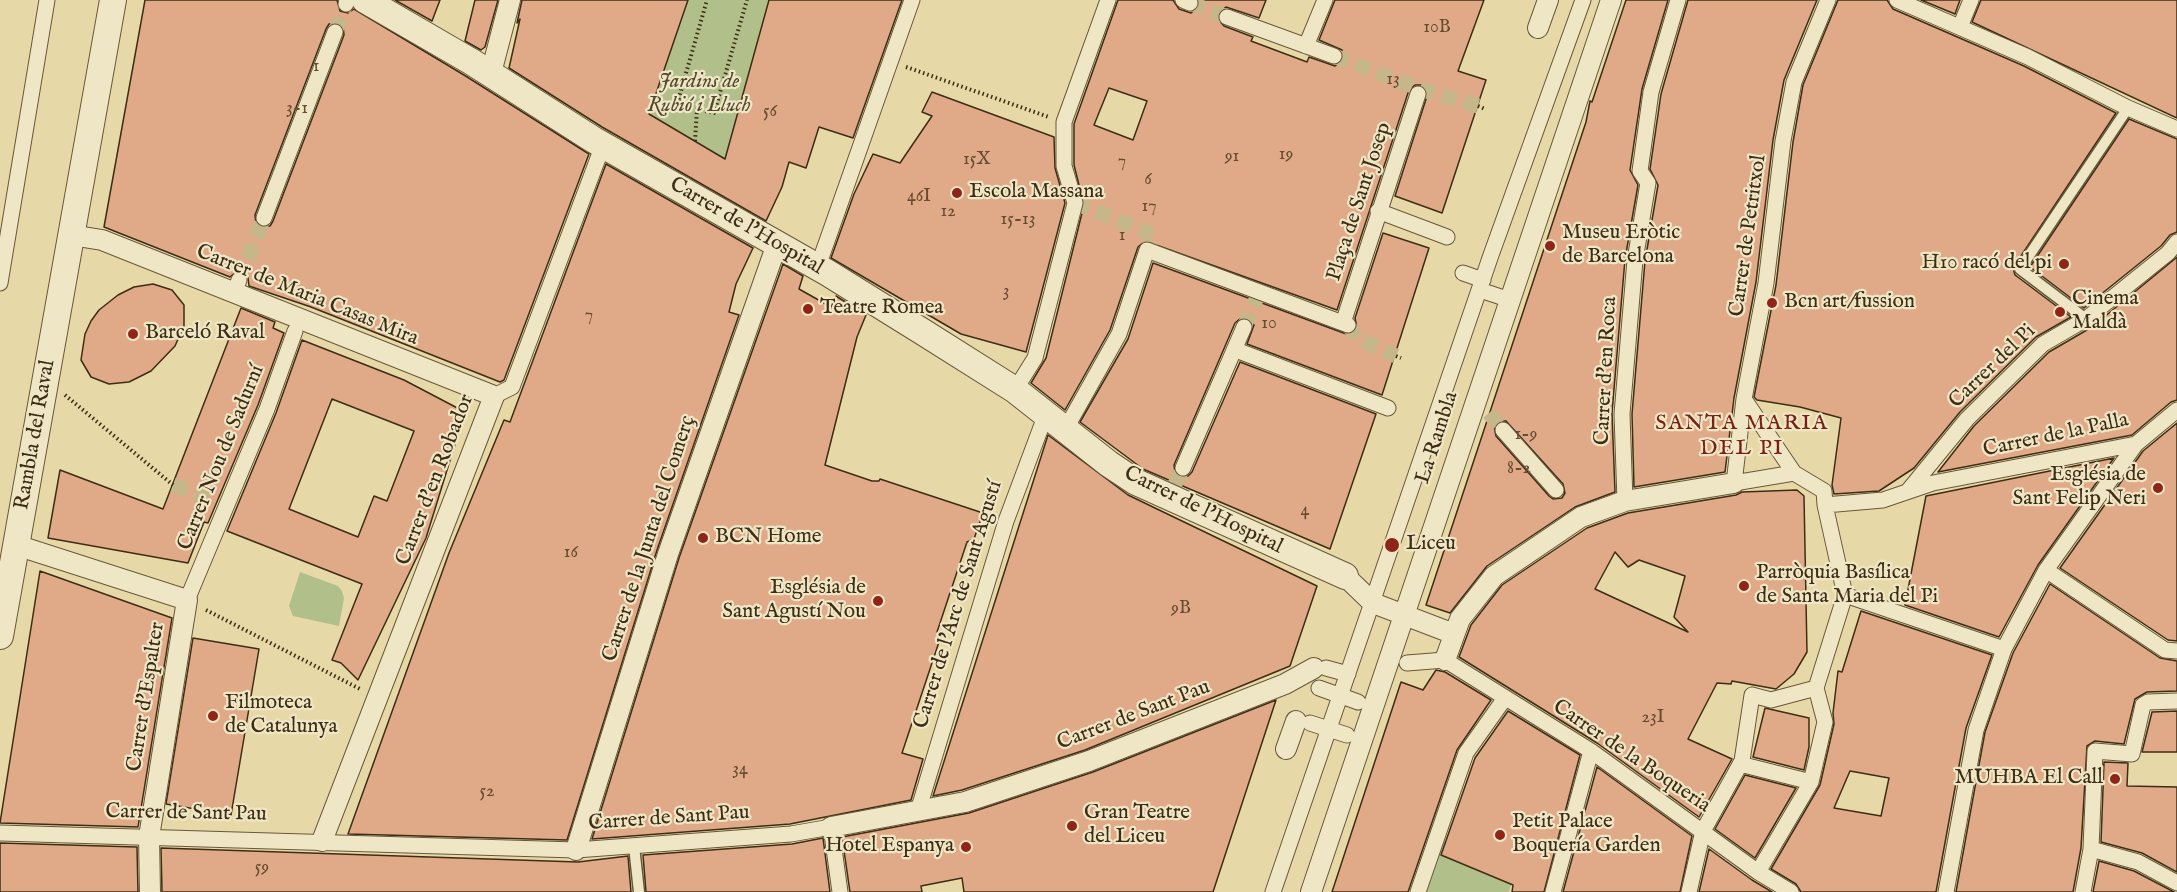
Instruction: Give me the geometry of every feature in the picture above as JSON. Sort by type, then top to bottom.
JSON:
[{"type":"street","points":[[0,283],[46,0]]},
{"type":"street","name":"Rambla del Raval","points":[[0,636],[113,0]]},
{"type":"street","points":[[491,73],[510,0]]},
{"type":"street","points":[[821,258],[912,0]]},
{"type":"street","points":[[1015,390],[1035,358],[1075,203],[1064,166],[1064,122],[1108,0]]},
{"type":"street","points":[[1306,46],[1325,0]]},
{"type":"street","points":[[1538,28],[1548,0]]},
{"type":"street","name":"La Rambla","points":[[1273,892],[1482,285],[1583,0]]},
{"type":"street","name":"La Rambla","points":[[1311,892],[1410,617],[1611,0]]},
{"type":"street","name":"Carrer d'en Roca","points":[[1625,501],[1622,414],[1635,260],[1648,183],[1640,171],[1651,92],[1678,0]]},
{"type":"street","name":"Carrer de Petritxol","points":[[1734,483],[1744,399],[1766,283],[1783,141],[1794,82],[1828,0]]},
{"type":"street","points":[[1897,0],[2028,57],[2128,108],[2177,129]]},
{"type":"street","points":[[1960,27],[1971,0]]},
{"type":"street","name":"Carrer de l'Hospital","points":[[353,1],[491,73],[603,145],[777,244],[1015,390],[1120,480],[1171,492],[1350,580]]},
{"type":"street","points":[[1227,16],[1334,56]]},
{"type":"street","points":[[264,218],[335,32]]},
{"type":"street","name":"Plaça de Sant Josep","points":[[1147,250],[1346,324],[1378,211],[1418,94]]},
{"type":"street","name":"Carrer d'en Robador","points":[[322,841],[494,396],[512,387],[603,145]]},
{"type":"street","points":[[1378,211],[1447,237]]},
{"type":"street","name":"Carrer de Maria Casas Mira","points":[[71,235],[102,240],[237,287],[494,396]]},
{"type":"street","name":"Carrer del Pi","points":[[1907,492],[1967,419],[2043,344],[2086,319],[2168,253],[2177,242]]},
{"type":"street","name":"Carrer de la Junta del Comerç","points":[[576,850],[668,554],[777,244]]},
{"type":"street","name":"Carrer de l'Arc de Sant Agustí","points":[[918,811],[1006,521],[1038,430],[1055,422],[1119,334],[1147,250]]},
{"type":"street","points":[[1463,273],[1504,298]]},
{"type":"street","points":[[1183,468],[1244,327]]},
{"type":"street","name":"Carrer Nou de Sadurní","points":[[187,600],[219,503],[267,409],[295,332]]},
{"type":"street","points":[[1236,350],[1388,408]]},
{"type":"street","points":[[1744,399],[1794,473],[1824,498],[1845,595],[1816,688],[1825,722],[1811,782],[1758,872]]},
{"type":"street","name":"Carrer de la Palla","points":[[1824,498],[1883,500],[1933,483],[2136,444],[2177,410]]},
{"type":"street","points":[[1503,430],[1556,490]]},
{"type":"street","points":[[1946,892],[1976,730],[2004,649],[2046,570],[2136,444]]},
{"type":"street","points":[[1407,663],[1445,660],[1457,626],[1494,576],[1581,518],[1625,501],[1794,473]]},
{"type":"street","points":[[16,545],[187,600]]},
{"type":"street","points":[[2046,570],[2171,650]]},
{"type":"street","points":[[1350,580],[1373,603],[1410,617],[1457,626]]},
{"type":"street","points":[[1845,595],[2004,649]]},
{"type":"street","name":"Carrer d'Espalter","points":[[150,892],[149,837],[187,600]]},
{"type":"street","name":"Carrer de la Boqueria","points":[[1445,660],[1591,751],[1789,892]]},
{"type":"street","points":[[1320,668],[1348,675]]},
{"type":"street","name":"Carrer de Sant Pau","points":[[0,833],[576,850],[791,834],[965,802],[1078,764],[1320,668]]},
{"type":"street","points":[[1319,688],[1358,702]]},
{"type":"street","points":[[1689,892],[1703,831],[1741,763],[1752,694],[1771,700],[1816,688]]},
{"type":"street","points":[[1418,892],[1466,753],[1505,698]]},
{"type":"street","points":[[2083,892],[2091,849],[2095,751],[2132,754],[2143,705],[2148,702],[2177,701]]},
{"type":"street","points":[[1286,749],[1303,722],[1347,735]]},
{"type":"street","points":[[1553,892],[1591,751]]},
{"type":"street","points":[[1741,763],[1811,782]]},
{"type":"street","points":[[831,827],[840,892]]},
{"type":"street","points":[[2091,849],[2138,862],[2177,883]]},
{"type":"lane","points":[[2086,319],[2020,269],[2128,108]]},
{"type":"lane","points":[[634,846],[639,892]]},
{"type":"path","points":[[706,0],[678,101],[696,109],[714,113],[747,0]]},
{"type":"path","points":[[891,63],[1064,122]]},
{"type":"path","points":[[1478,106],[1485,109]]},
{"type":"path","points":[[695,141],[696,109]]},
{"type":"path","name":"Rambla del Raval","points":[[63,394],[172,485]]},
{"type":"path","points":[[187,600],[377,698]]},
{"type":"green space","name":"Jardins de Rubió i Lluch","points":[[688,0],[769,0],[725,159],[649,114]]},
{"type":"green space","points":[[300,572],[338,586],[342,591],[344,598],[339,626],[293,616],[289,606]]},
{"type":"green space","points":[[1438,839],[1479,853],[1519,858],[1509,892],[1423,892]]},
{"type":"building","points":[[145,0],[337,0],[340,11],[348,13],[354,9],[589,154],[504,380],[500,382],[311,307],[249,286],[248,278],[243,271],[237,271],[230,277],[104,227]],"holes":[[[338,23],[343,26],[344,35],[273,221],[270,226],[261,227],[256,224],[255,215],[326,29],[329,24]]]},
{"type":"building","points":[[395,0],[440,0],[432,21]]},
{"type":"building","points":[[475,0],[498,0],[485,47],[481,50],[465,41]]},
{"type":"building","points":[[522,0],[688,0],[649,114],[725,159],[769,0],[902,0],[853,138],[819,127],[806,168],[789,162],[782,187],[766,221],[602,127],[509,68]]},
{"type":"building","points":[[1118,0],[1173,0],[1179,9],[1191,13],[1199,7],[1199,0],[1266,0],[1259,18],[1226,7],[1218,13],[1218,19],[1224,26],[1253,37],[1251,41],[1307,62],[1309,57],[1335,66],[1343,60],[1342,50],[1319,40],[1335,0],[1484,0],[1458,71],[1486,80],[1442,213],[1395,196],[1427,96],[1426,88],[1422,85],[1415,85],[1409,90],[1337,310],[1145,241],[1138,247],[1110,330],[1065,410],[1031,383],[1046,358],[1084,205],[1074,165],[1074,124]],"holes":[[[1109,88],[1147,101],[1133,140],[1094,125]]]},
{"type":"building","points":[[1626,0],[1668,0],[1642,89],[1630,170],[1638,185],[1625,259],[1612,413],[1615,492],[1575,507],[1487,566],[1450,613],[1426,605],[1586,122],[1590,101],[1592,102]],"holes":[[[1501,421],[1506,421],[1563,484],[1565,493],[1562,498],[1553,499],[1549,496],[1496,436],[1494,426]]]},
{"type":"building","points":[[1688,0],[1817,0],[1784,80],[1773,140],[1756,282],[1734,398],[1725,472],[1634,487],[1632,414],[1645,261],[1658,185],[1650,169],[1661,94]]},
{"type":"building","points":[[1838,0],[1887,0],[1893,9],[2024,66],[2116,113],[2013,268],[2015,275],[2071,317],[2036,337],[1960,412],[1914,468],[1879,491],[1834,494],[1832,485],[1841,418],[1800,407],[1757,400],[1754,397],[1776,285],[1793,142],[1803,85]]},
{"type":"building","points":[[1921,0],[1960,0],[1955,14]]},
{"type":"building","points":[[1981,0],[2177,0],[2177,118],[1972,22]]},
{"type":"building","points":[[932,92],[1054,137],[1055,168],[1065,203],[1026,352],[961,334],[831,258],[854,194],[873,154],[900,163],[932,116],[922,112]]},
{"type":"building","points":[[2129,119],[2177,139],[2177,232],[2170,235],[2161,246],[2084,308],[2030,267]]},
{"type":"building","points":[[606,164],[753,248],[736,284],[729,312],[739,315],[657,550],[567,840],[348,834],[449,553],[504,420],[510,422]]},
{"type":"building","points":[[1383,233],[1429,248],[1382,395],[1247,344],[1254,325],[1248,318],[1242,317],[1235,323],[1174,465],[1175,473],[1180,477],[1188,476],[1192,472],[1240,362],[1376,414],[1330,549],[1143,469],[1080,422],[1128,339],[1153,263],[1349,335],[1357,328],[1355,318]]},
{"type":"building","points":[[2177,257],[2177,400],[2171,402],[2132,435],[1938,472],[1974,426],[2049,352],[2092,327]]},
{"type":"building","points":[[783,264],[803,276],[799,289],[831,307],[836,296],[866,315],[857,337],[825,465],[872,481],[880,479],[983,513],[974,539],[967,542],[937,632],[942,633],[902,753],[923,759],[911,800],[790,824],[592,839],[679,558]]},
{"type":"building","name":"Barceló Raval","points":[[153,284],[172,290],[184,305],[184,326],[175,346],[151,371],[129,382],[109,384],[91,377],[81,360],[85,334],[91,321],[99,310],[118,295],[134,287]]},
{"type":"building","points":[[241,308],[275,322],[273,328],[284,333],[258,405],[208,523],[204,522],[188,563],[48,538],[60,470],[163,509]]},
{"type":"building","points":[[302,340],[404,380],[465,412],[426,538],[358,680],[341,663],[332,660],[362,584],[227,531],[276,413]],"holes":[[[332,399],[414,431],[387,501],[374,496],[358,537],[289,509]]]},
{"type":"building","points":[[2177,423],[2177,641],[2168,640],[2060,568],[2143,451]]},
{"type":"building","points":[[1048,435],[1128,495],[1317,586],[1290,666],[1085,750],[962,790],[933,796]]},
{"type":"building","points":[[2114,458],[2038,565],[1999,637],[1905,605],[1926,496]]},
{"type":"building","points":[[1797,490],[1804,496],[1807,652],[1794,674],[1776,689],[1732,681],[1731,684],[1717,683],[1688,739],[1732,759],[1699,817],[1597,743],[1459,657],[1471,625],[1502,585],[1587,528],[1628,513],[1736,495],[1742,492]],"holes":[[[1615,552],[1628,567],[1639,560],[1685,576],[1674,617],[1688,632],[1595,589]]]},
{"type":"building","points":[[40,571],[172,618],[138,827],[0,823]]},
{"type":"building","points":[[2050,584],[2160,658],[2177,661],[2177,691],[2147,692],[2135,699],[2124,744],[2095,741],[2087,746],[2081,848],[2073,892],[1956,892],[1985,732],[2013,653]]},
{"type":"building","points":[[1861,611],[1992,655],[1966,728],[1936,892],[1801,892],[1796,884],[1771,869],[1820,785],[1834,724],[1833,713],[1838,671],[1842,672]],"holes":[[[1850,771],[1889,778],[1881,816],[1834,808]]]},
{"type":"building","name":"Filmoteca de Catalunya","points":[[193,638],[259,649],[231,815],[166,804]]},
{"type":"building","points":[[1436,670],[1445,672],[1491,700],[1457,750],[1408,892],[1332,892],[1401,682],[1423,690]]},
{"type":"building","points":[[1276,700],[1213,892],[964,892],[962,878],[921,886],[922,892],[850,892],[842,837],[969,813],[1093,772]]},
{"type":"building","points":[[1765,708],[1809,718],[1809,747],[1804,770],[1753,757]]},
{"type":"building","points":[[1508,711],[1580,755],[1544,892],[1512,892],[1513,885],[1441,855],[1475,758]]},
{"type":"building","points":[[2177,711],[2177,752],[2142,752],[2152,712]]},
{"type":"building","points":[[2104,762],[2128,763],[2127,786],[2177,787],[2177,872],[2142,853],[2101,842]]},
{"type":"building","points":[[1597,767],[1692,836],[1680,892],[1563,892]]},
{"type":"building","points":[[1745,775],[1796,788],[1755,858],[1715,829]]},
{"type":"building","points":[[823,838],[830,892],[646,892],[643,855],[792,844]]},
{"type":"building","points":[[0,843],[137,847],[138,892],[0,892]]},
{"type":"building","points":[[161,848],[578,862],[628,856],[631,892],[162,892]]},
{"type":"building","points":[[1709,849],[1752,880],[1772,892],[1699,892]]},
{"type":"building","points":[[2099,861],[2134,871],[2174,892],[2093,892]]},
{"type":"tunnel","points":[[1190,3],[1227,17]]},
{"type":"tunnel","points":[[335,32],[346,4]]},
{"type":"tunnel","points":[[1334,56],[1420,89],[1478,106]]},
{"type":"tunnel","points":[[1075,203],[1154,235],[1147,250]]},
{"type":"tunnel","points":[[239,280],[264,218]]},
{"type":"tunnel","points":[[1244,327],[1258,295]]},
{"type":"tunnel","points":[[1348,325],[1357,338],[1396,356]]},
{"type":"tunnel","points":[[1489,413],[1503,430]]},
{"type":"tunnel","points":[[1174,486],[1183,468]]},
{"type":"tunnel","points":[[173,485],[213,500]]},
{"type":"place","name":"Escola Massana","points":[[957,193]]},
{"type":"place","name":"Museu Eròtic de Barcelona","points":[[1550,246]]},
{"type":"place","name":"H10 racó del pi","points":[[2064,264]]},
{"type":"place","name":"Bcn art/fussion","points":[[1772,303]]},
{"type":"place","name":"Teatre Romea","points":[[808,309]]},
{"type":"place","name":"Cinema Maldà","points":[[2060,312]]},
{"type":"place","name":"Barceló Raval","points":[[133,334]]},
{"type":"place","name":"Església de Sant Felip Neri","points":[[2158,488]]},
{"type":"place","name":"BCN Home","points":[[703,538]]},
{"type":"place","name":"Liceu","points":[[1392,545]]},
{"type":"place","name":"Parròquia Basílica de Santa Maria del Pi","points":[[1744,586]]},
{"type":"place","name":"Església de Sant Agustí Nou","points":[[878,601]]},
{"type":"place","name":"Filmoteca de Catalunya","points":[[213,716]]},
{"type":"place","name":"MUHBA El Call","points":[[2115,779]]},
{"type":"place","name":"Gran Teatre del Liceu","points":[[1072,826]]},
{"type":"place","name":"Petit Palace Boquería Garden","points":[[1500,835]]},
{"type":"place","name":"Hotel Espanya","points":[[966,847]]},
{"type":"district","name":"SANTA MARIA DEL PI","points":[[1742,437]]}]
